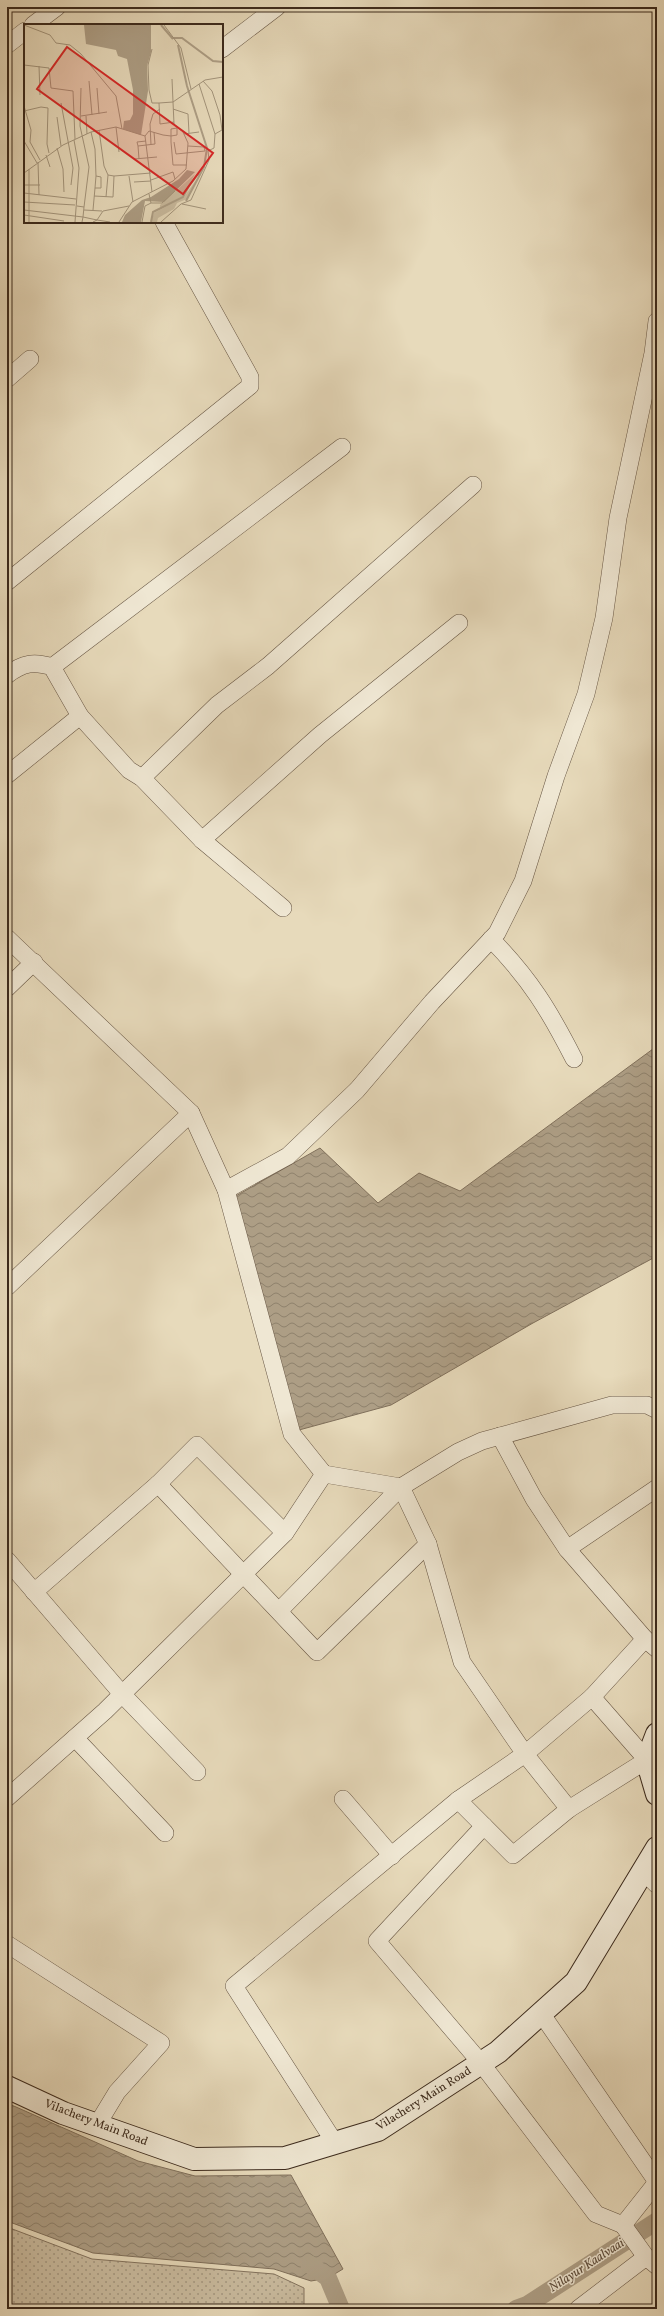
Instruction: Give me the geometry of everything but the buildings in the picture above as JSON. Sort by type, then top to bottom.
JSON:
[{"type":"main road","points":[[657,1734],[647,1760],[657,1794]]},
{"type":"main road","name":"Vilachery Main Road","points":[[7,2086],[63,2113],[194,2159],[285,2158],[378,2130],[498,2052],[576,1982],[650,1878],[657,1848]]},
{"type":"street","points":[[34,24],[56,7]]},
{"type":"street","points":[[223,48],[277,7]]},
{"type":"street","points":[[7,45],[24,32]]},
{"type":"street","points":[[7,582],[250,386],[250,377],[165,223]]},
{"type":"street","points":[[226,1190],[288,1156],[357,1090],[432,1002],[496,933],[523,881],[556,776],[586,694],[604,618],[618,518],[653,353],[657,321]]},
{"type":"street","points":[[7,379],[30,360]]},
{"type":"street","points":[[52,667],[342,448]]},
{"type":"street","points":[[142,778],[216,705],[268,666],[473,485]]},
{"type":"street","points":[[202,840],[320,735],[459,623]]},
{"type":"street","points":[[7,675],[19,665],[40,663],[52,667],[80,716],[129,770],[142,778],[202,840],[283,908]]},
{"type":"street","points":[[7,775],[80,716]]},
{"type":"street","points":[[7,938],[34,962],[191,1113],[226,1190],[292,1434],[324,1474],[401,1487]]},
{"type":"street","points":[[491,939],[529,980],[552,1015],[574,1059]]},
{"type":"street","points":[[7,988],[34,962]]},
{"type":"street","points":[[7,1287],[191,1113]]},
{"type":"street","points":[[279,1611],[401,1487],[458,1452],[500,1436],[612,1405],[648,1405],[657,1410]]},
{"type":"street","points":[[335,2143],[234,1986],[458,1800],[524,1754],[592,1697],[651,1644],[566,1548],[534,1498],[500,1436]]},
{"type":"street","points":[[34,1592],[158,1484],[197,1445],[285,1533]]},
{"type":"street","points":[[7,1798],[122,1694],[285,1533],[324,1474]]},
{"type":"street","points":[[158,1484],[245,1573],[317,1652],[428,1544]]},
{"type":"street","points":[[401,1487],[428,1544],[462,1662],[524,1754],[569,1810]]},
{"type":"street","points":[[566,1548],[657,1488]]},
{"type":"street","points":[[7,1560],[122,1694],[197,1772]]},
{"type":"street","points":[[458,1800],[513,1854],[569,1810],[647,1760],[592,1697]]},
{"type":"street","points":[[75,1738],[164,1833]]},
{"type":"street","points":[[343,1799],[392,1856]]},
{"type":"street","points":[[484,1826],[377,1941],[481,2063],[596,2214],[624,2225],[652,2262],[578,2309]]},
{"type":"street","points":[[7,1944],[161,2043],[116,2092],[97,2125]]},
{"type":"street","points":[[542,2013],[657,2182],[624,2225]]},
{"type":"shaded area","points":[[7,2227],[92,2259],[274,2274],[304,2288],[304,2308],[7,2309]]},
{"type":"water","points":[[657,1046],[657,1256],[533,1323],[391,1405],[299,1430],[234,1197],[320,1148],[378,1203],[419,1173],[460,1191]]},
{"type":"water","points":[[7,2103],[138,2161],[195,2176],[291,2175],[343,2269],[328,2278],[311,2281],[274,2269],[93,2253],[7,2221]]},
{"type":"waterway","name":"Nilayur Kaalvaai","points":[[516,2309],[527,2305],[657,2221]]},
{"type":"waterway","points":[[309,2264],[328,2278],[341,2309]]}]
